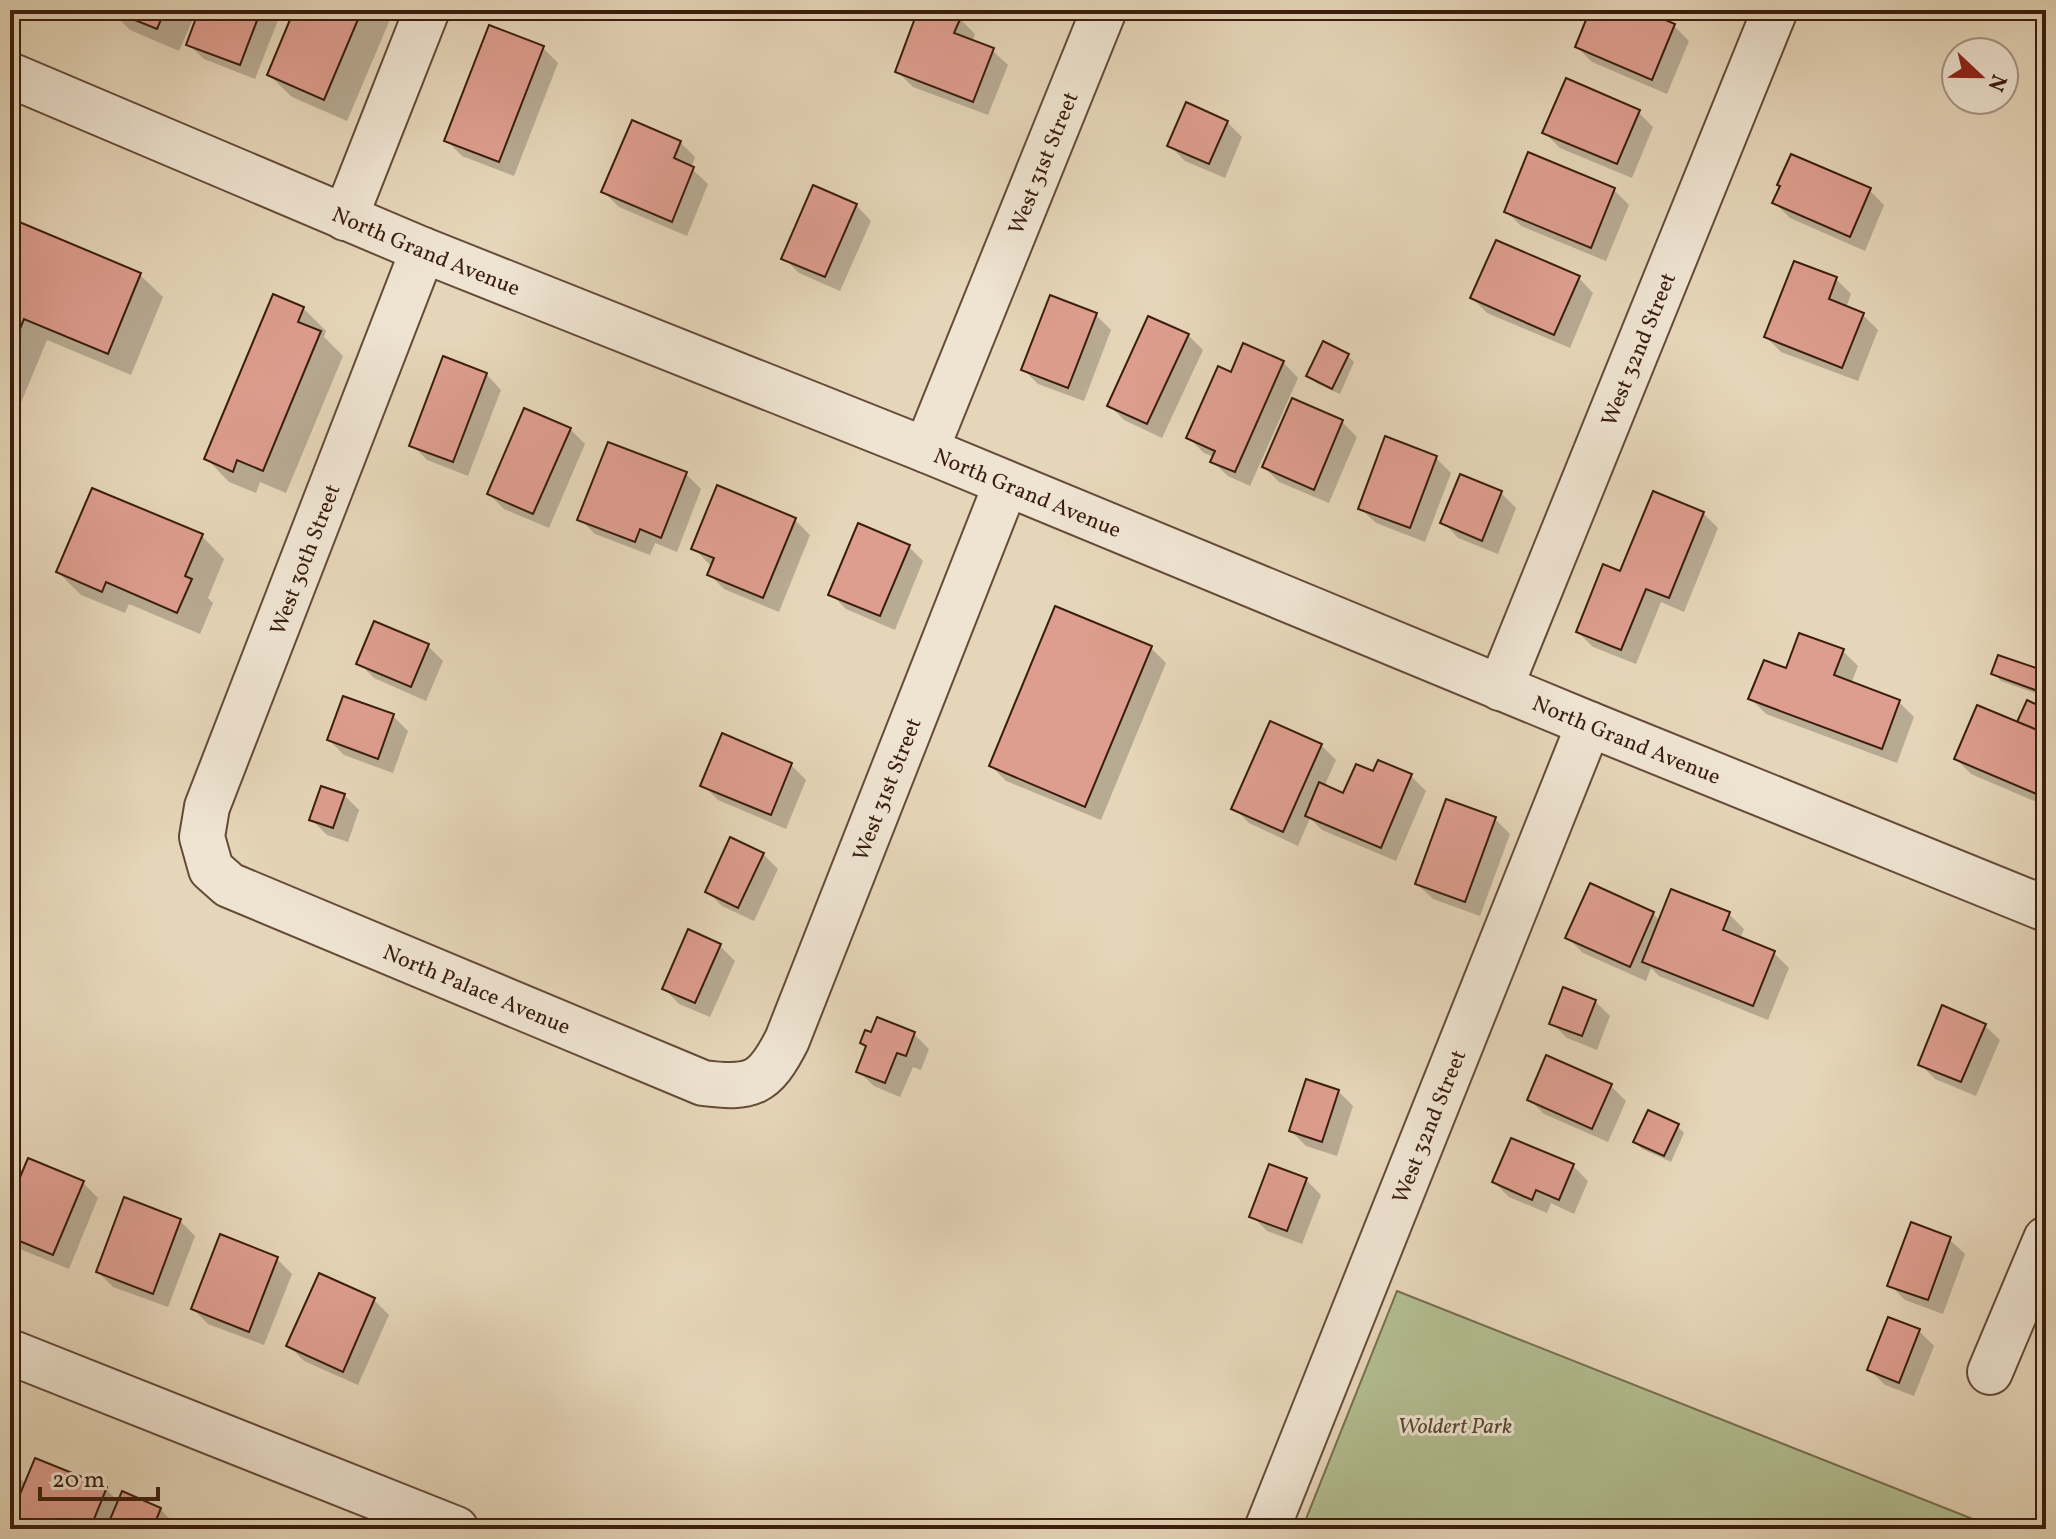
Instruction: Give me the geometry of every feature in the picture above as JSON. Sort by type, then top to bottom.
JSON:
[{"type":"street","points":[[345,218],[427,10]]},
{"type":"street","name":"West 31st Street","points":[[926,450],[1104,10]]},
{"type":"street","name":"West 32nd Street","points":[[1500,688],[1775,10]]},
{"type":"street","name":"North Grand Avenue","points":[[10,75],[423,250],[926,450],[1500,688],[2046,909]]},
{"type":"street","name":"West 30th Street","points":[[211,869],[202,837],[207,807],[423,250]]},
{"type":"street","name":"West 31st Street","points":[[752,1084],[774,1064],[787,1040],[1006,484]]},
{"type":"street","name":"West 32nd Street","points":[[1267,1529],[1589,724]]},
{"type":"street","name":"North Palace Avenue","points":[[211,869],[229,885],[703,1083],[729,1086],[752,1084]]},
{"type":"street","points":[[1990,1372],[2046,1239]]},
{"type":"street","points":[[10,1352],[456,1529]]},
{"type":"green space","name":"Woldert Park","points":[[1397,1291],[1998,1529],[1302,1529]]},
{"type":"building","points":[[110,10],[165,10],[157,29]]},
{"type":"building","points":[[199,10],[261,10],[240,65],[186,45]]},
{"type":"building","points":[[294,10],[362,10],[324,100],[267,75]]},
{"type":"building","points":[[918,10],[941,10],[961,17],[954,33],[994,48],[973,102],[895,72]]},
{"type":"building","points":[[1590,10],[1642,10],[1675,24],[1652,80],[1575,47]]},
{"type":"building","points":[[489,25],[544,46],[499,162],[444,141]]},
{"type":"building","points":[[1566,78],[1640,110],[1617,164],[1542,133]]},
{"type":"building","points":[[1186,102],[1228,121],[1209,164],[1167,146]]},
{"type":"building","points":[[632,120],[681,141],[674,158],[694,167],[672,222],[601,192]]},
{"type":"building","points":[[1528,152],[1615,188],[1591,248],[1504,212]]},
{"type":"building","points":[[1791,154],[1871,188],[1850,237],[1772,203]]},
{"type":"building","points":[[813,185],[857,204],[825,277],[781,259]]},
{"type":"building","points":[[17,221],[141,273],[108,354],[24,319],[10,353],[10,238]]},
{"type":"building","points":[[1496,240],[1580,276],[1554,335],[1470,298]]},
{"type":"building","points":[[1794,261],[1837,277],[1829,299],[1864,313],[1842,368],[1764,337]]},
{"type":"building","points":[[273,294],[304,307],[298,322],[321,331],[263,471],[237,460],[233,472],[204,459]]},
{"type":"building","points":[[1050,295],[1097,313],[1068,388],[1021,370]]},
{"type":"building","points":[[1148,316],[1189,334],[1147,424],[1107,406]]},
{"type":"building","points":[[1323,341],[1349,354],[1332,389],[1306,376]]},
{"type":"building","points":[[1243,343],[1284,361],[1235,472],[1210,462],[1215,451],[1186,438],[1218,366],[1231,372]]},
{"type":"building","points":[[443,356],[487,373],[453,462],[409,446]]},
{"type":"building","points":[[1292,398],[1343,420],[1314,490],[1262,467]]},
{"type":"building","points":[[524,408],[571,428],[533,514],[487,494]]},
{"type":"building","points":[[1385,436],[1437,456],[1410,528],[1358,509]]},
{"type":"building","points":[[608,442],[687,472],[661,538],[640,529],[635,542],[577,520]]},
{"type":"building","points":[[1460,474],[1502,491],[1482,541],[1440,523]]},
{"type":"building","points":[[717,485],[796,518],[763,598],[707,575],[714,558],[691,549]]},
{"type":"building","points":[[92,488],[203,534],[185,576],[192,579],[177,613],[106,582],[102,592],[56,572]]},
{"type":"building","points":[[1653,491],[1704,512],[1669,598],[1646,589],[1621,650],[1576,632],[1603,564],[1620,571]]},
{"type":"building","points":[[858,523],[910,545],[880,616],[828,595]]},
{"type":"building","points":[[1055,606],[1152,646],[1085,807],[989,766]]},
{"type":"building","points":[[374,621],[429,644],[411,687],[356,664]]},
{"type":"building","points":[[1799,633],[1844,649],[1834,675],[1900,700],[1882,749],[1748,699],[1764,660],[1786,668]]},
{"type":"building","points":[[2043,648],[2046,650],[2046,694],[1991,674],[1998,655],[2036,668]]},
{"type":"building","points":[[343,696],[394,714],[378,759],[327,740]]},
{"type":"building","points":[[2027,700],[2046,709],[2042,732],[2017,722]]},
{"type":"building","points":[[1977,705],[2042,732],[2046,721],[2046,798],[1954,759]]},
{"type":"building","points":[[1270,721],[1322,744],[1283,832],[1231,809]]},
{"type":"building","points":[[722,733],[792,763],[771,815],[700,786]]},
{"type":"building","points":[[1378,760],[1412,774],[1381,848],[1305,816],[1319,782],[1343,793],[1356,764],[1373,771]]},
{"type":"building","points":[[321,786],[345,794],[333,828],[309,820]]},
{"type":"building","points":[[1446,799],[1496,817],[1465,902],[1415,884]]},
{"type":"building","points":[[730,837],[764,853],[738,908],[705,892]]},
{"type":"building","points":[[1590,883],[1654,912],[1630,967],[1565,938]]},
{"type":"building","points":[[1671,889],[1730,912],[1723,930],[1775,951],[1753,1006],[1642,962]]},
{"type":"building","points":[[688,929],[721,944],[695,1003],[662,989]]},
{"type":"building","points":[[1563,987],[1596,1000],[1582,1036],[1549,1024]]},
{"type":"building","points":[[1942,1005],[1986,1024],[1961,1082],[1918,1065]]},
{"type":"building","points":[[877,1017],[915,1032],[906,1056],[897,1053],[885,1083],[856,1072],[866,1046],[860,1043],[865,1030],[871,1032]]},
{"type":"building","points":[[1546,1055],[1612,1084],[1592,1129],[1527,1100]]},
{"type":"building","points":[[1306,1079],[1339,1090],[1322,1142],[1289,1131]]},
{"type":"building","points":[[1648,1110],[1679,1124],[1664,1156],[1633,1142]]},
{"type":"building","points":[[1511,1138],[1574,1164],[1559,1200],[1536,1190],[1532,1200],[1492,1182]]},
{"type":"building","points":[[28,1158],[84,1181],[53,1255],[10,1237],[10,1201]]},
{"type":"building","points":[[1269,1164],[1307,1178],[1287,1231],[1249,1217]]},
{"type":"building","points":[[124,1197],[181,1219],[153,1294],[96,1272]]},
{"type":"building","points":[[1911,1222],[1951,1237],[1928,1300],[1887,1286]]},
{"type":"building","points":[[220,1234],[278,1257],[249,1332],[191,1309]]},
{"type":"building","points":[[319,1273],[375,1298],[343,1372],[286,1346]]},
{"type":"building","points":[[1888,1317],[1920,1329],[1899,1383],[1867,1370]]},
{"type":"building","points":[[35,1458],[107,1487],[90,1529],[10,1529],[10,1518]]},
{"type":"building","points":[[122,1491],[161,1508],[154,1525],[163,1529],[106,1529]]}]
